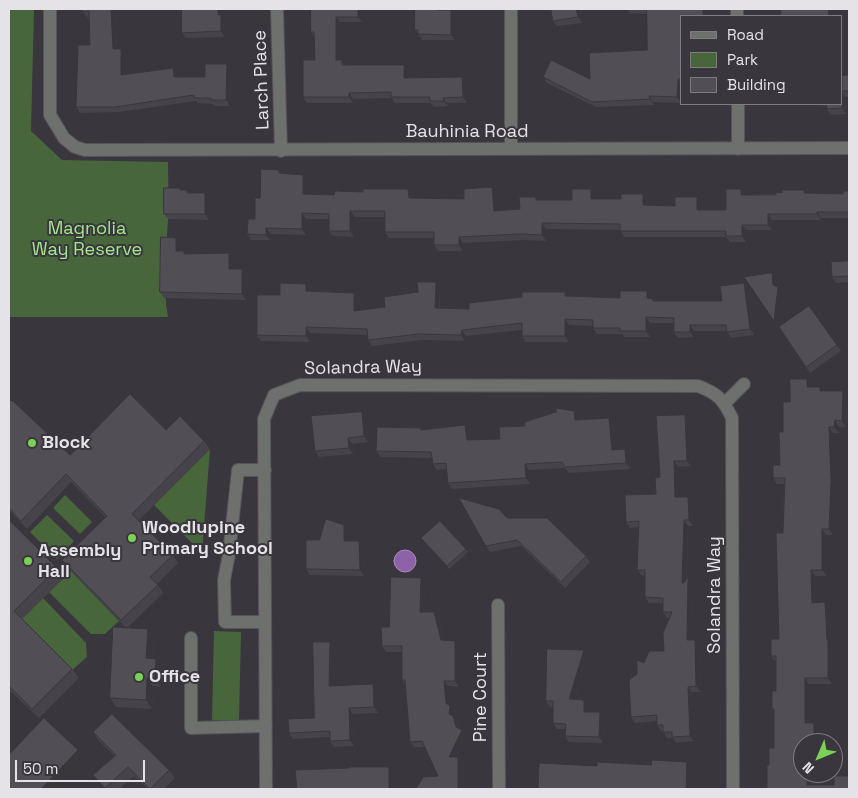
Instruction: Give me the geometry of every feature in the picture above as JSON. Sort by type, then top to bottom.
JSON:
[{"type":"street","name":"Bauhinia Road","points":[[50,9],[50,115],[64,138],[75,147],[85,150],[281,151],[849,148]]},
{"type":"street","name":"Larch Place","points":[[277,9],[281,151]]},
{"type":"street","points":[[511,9],[511,149]]},
{"type":"street","points":[[738,105],[738,149]]},
{"type":"street","points":[[725,403],[744,384]]},
{"type":"street","name":"Solandra Way","points":[[266,789],[264,419],[274,396],[300,385],[698,386],[712,391],[725,403],[732,418],[733,789]]},
{"type":"street","points":[[265,470],[238,470],[224,588],[225,622],[265,622]]},
{"type":"street","name":"Pine Court","points":[[498,605],[499,789]]},
{"type":"street","points":[[191,638],[190,728],[266,726]]},
{"type":"green space","name":"Magnolia Way Reserve","points":[[9,9],[34,9],[31,131],[62,160],[168,162],[165,281],[168,317],[9,317]]},
{"type":"green space","points":[[210,449],[202,553],[154,505]]},
{"type":"green space","points":[[65,495],[92,522],[80,534],[53,508]]},
{"type":"green space","points":[[47,515],[74,541],[57,559],[30,532]]},
{"type":"green space","points":[[71,571],[119,621],[105,634],[91,634],[49,592]]},
{"type":"green space","points":[[43,598],[86,643],[87,657],[71,671],[20,620]]},
{"type":"green space","points":[[214,631],[241,632],[239,720],[212,720]]},
{"type":"shaded area","points":[[405,550],[413,553],[416,561],[413,569],[405,572],[397,569],[394,561],[397,553]]},
{"type":"building","points":[[83,9],[111,9],[113,49],[121,49],[121,75],[173,68],[174,77],[205,77],[205,64],[227,64],[226,100],[194,98],[194,95],[115,107],[76,107],[78,45],[90,45],[89,11],[83,12]]},
{"type":"building","points":[[182,9],[218,9],[218,15],[221,15],[221,31],[182,33]]},
{"type":"building","points":[[311,9],[358,9],[358,17],[336,17],[336,60],[342,60],[342,65],[404,65],[404,78],[462,77],[463,97],[443,98],[444,101],[430,101],[430,97],[391,97],[391,92],[349,93],[349,97],[303,97],[303,60],[315,60],[314,32],[311,32]]},
{"type":"building","points":[[415,9],[451,10],[451,35],[418,34],[418,30],[415,30]]},
{"type":"building","points":[[551,9],[576,9],[578,17],[553,21]]},
{"type":"building","points":[[647,9],[703,9],[703,15],[680,15],[680,79],[678,79],[677,97],[649,96],[650,99],[592,102],[543,77],[551,60],[590,79],[589,53],[647,50]]},
{"type":"building","points":[[781,9],[829,9],[828,15],[781,15]]},
{"type":"building","points":[[849,75],[849,91],[843,91],[843,76]]},
{"type":"building","points":[[827,105],[842,105],[842,108],[827,109]]},
{"type":"building","points":[[261,169],[279,170],[279,173],[303,175],[303,194],[334,195],[335,191],[363,192],[363,189],[408,189],[409,198],[464,199],[464,189],[492,187],[494,211],[520,209],[519,197],[536,197],[536,200],[572,200],[572,189],[591,189],[591,199],[621,199],[621,194],[643,194],[643,205],[675,206],[675,197],[697,197],[697,210],[726,210],[726,189],[741,189],[741,195],[776,195],[776,192],[782,193],[782,190],[804,190],[804,193],[843,194],[843,191],[849,191],[849,212],[768,214],[768,225],[742,225],[742,236],[726,236],[726,231],[620,231],[620,224],[542,223],[542,235],[520,234],[459,237],[459,245],[434,245],[434,232],[385,232],[385,211],[350,211],[350,231],[329,231],[329,214],[302,213],[302,229],[266,228],[266,235],[247,234],[248,219],[255,219],[255,198],[260,198]]},
{"type":"building","points":[[164,188],[180,188],[180,190],[187,190],[187,193],[205,193],[205,214],[164,214]]},
{"type":"building","points":[[161,237],[176,238],[176,251],[184,251],[184,254],[229,253],[229,269],[242,269],[242,294],[160,292]]},
{"type":"building","points":[[849,261],[849,276],[832,277],[831,262]]},
{"type":"building","points":[[772,273],[773,285],[778,287],[774,321],[744,277]]},
{"type":"building","points":[[417,282],[436,282],[435,308],[469,309],[469,303],[522,297],[522,292],[565,292],[565,296],[620,298],[620,291],[647,291],[647,298],[653,299],[653,301],[722,301],[720,286],[744,283],[750,329],[727,332],[726,325],[690,325],[690,332],[674,332],[674,318],[646,317],[646,331],[620,331],[620,328],[593,328],[593,320],[565,319],[565,336],[522,336],[522,323],[462,330],[461,335],[418,334],[368,340],[367,329],[306,327],[306,336],[257,335],[257,295],[280,295],[280,283],[306,284],[306,291],[354,293],[354,311],[385,307],[384,297],[418,292]]},
{"type":"building","points":[[809,306],[837,345],[806,367],[779,327]]},
{"type":"building","points":[[790,379],[807,379],[807,387],[820,387],[820,391],[843,391],[842,421],[835,420],[834,427],[829,427],[831,481],[829,529],[822,529],[822,570],[811,570],[812,603],[825,602],[828,678],[805,678],[805,723],[814,723],[814,733],[793,733],[793,783],[834,785],[834,783],[843,783],[843,776],[849,776],[849,789],[767,789],[769,748],[774,748],[772,691],[776,691],[776,656],[771,656],[771,639],[779,639],[776,533],[783,533],[785,478],[773,478],[773,465],[780,465],[779,432],[783,432],[783,402],[790,402]]},
{"type":"building","points":[[130,394],[166,430],[180,416],[204,441],[132,514],[173,555],[150,577],[158,585],[121,620],[62,560],[107,516],[66,474],[21,521],[9,508],[9,400],[13,401],[70,455]]},
{"type":"building","points":[[556,408],[574,411],[575,420],[609,418],[612,450],[625,449],[626,463],[565,467],[562,462],[525,464],[526,478],[448,483],[446,463],[433,464],[431,452],[376,451],[377,427],[421,428],[421,430],[465,425],[467,440],[500,439],[499,427],[525,426],[525,422],[556,412]]},
{"type":"building","points":[[362,412],[364,436],[348,438],[349,448],[315,451],[311,416]]},
{"type":"building","points":[[685,415],[687,461],[674,461],[675,497],[688,497],[689,520],[684,520],[682,583],[684,583],[688,576],[687,640],[695,640],[696,686],[688,687],[690,736],[672,737],[672,732],[663,732],[663,725],[657,725],[657,715],[631,717],[629,680],[637,674],[637,660],[644,663],[649,651],[664,651],[663,633],[672,612],[663,612],[663,598],[645,597],[645,570],[637,570],[639,521],[626,522],[625,495],[656,494],[655,478],[660,477],[656,416]]},
{"type":"building","points":[[459,498],[499,509],[507,518],[547,518],[586,556],[561,582],[517,540],[486,546]]},
{"type":"building","points":[[326,519],[344,525],[344,541],[359,541],[360,570],[306,569],[306,540],[319,540]]},
{"type":"building","points":[[9,520],[57,568],[14,611],[72,669],[32,709],[9,686]]},
{"type":"building","points":[[440,521],[466,549],[447,566],[421,538]]},
{"type":"building","points":[[391,577],[421,578],[420,612],[434,612],[441,640],[455,641],[455,681],[444,681],[446,703],[450,706],[449,714],[453,716],[456,727],[462,730],[449,757],[458,757],[458,789],[416,789],[423,777],[438,776],[422,741],[410,742],[405,680],[402,680],[402,646],[382,646],[381,627],[389,627]]},
{"type":"building","name":"Office","points":[[113,627],[148,629],[146,658],[156,659],[155,678],[147,678],[146,700],[110,698]]},
{"type":"building","points":[[313,642],[330,642],[329,686],[373,684],[374,707],[349,708],[350,740],[330,741],[330,731],[289,733],[288,719],[314,718]]},
{"type":"building","points":[[547,649],[584,650],[569,699],[584,700],[584,712],[600,712],[599,737],[565,736],[566,724],[553,723],[553,701],[546,701]]},
{"type":"building","points":[[112,714],[169,770],[150,789],[128,767],[105,788],[93,775],[116,755],[93,732]]},
{"type":"building","points":[[44,718],[78,750],[41,789],[9,789],[9,755]]},
{"type":"building","points":[[652,760],[687,762],[686,789],[538,789],[539,763],[597,766],[597,762],[651,765]]},
{"type":"building","points":[[389,767],[389,789],[297,789],[295,770]]},
{"type":"place","name":"Block","points":[[32,443]]},
{"type":"place","name":"Woodlupine Primary School","points":[[132,538]]},
{"type":"place","name":"Assembly Hall","points":[[28,561]]},
{"type":"place","name":"Office","points":[[139,677]]}]
